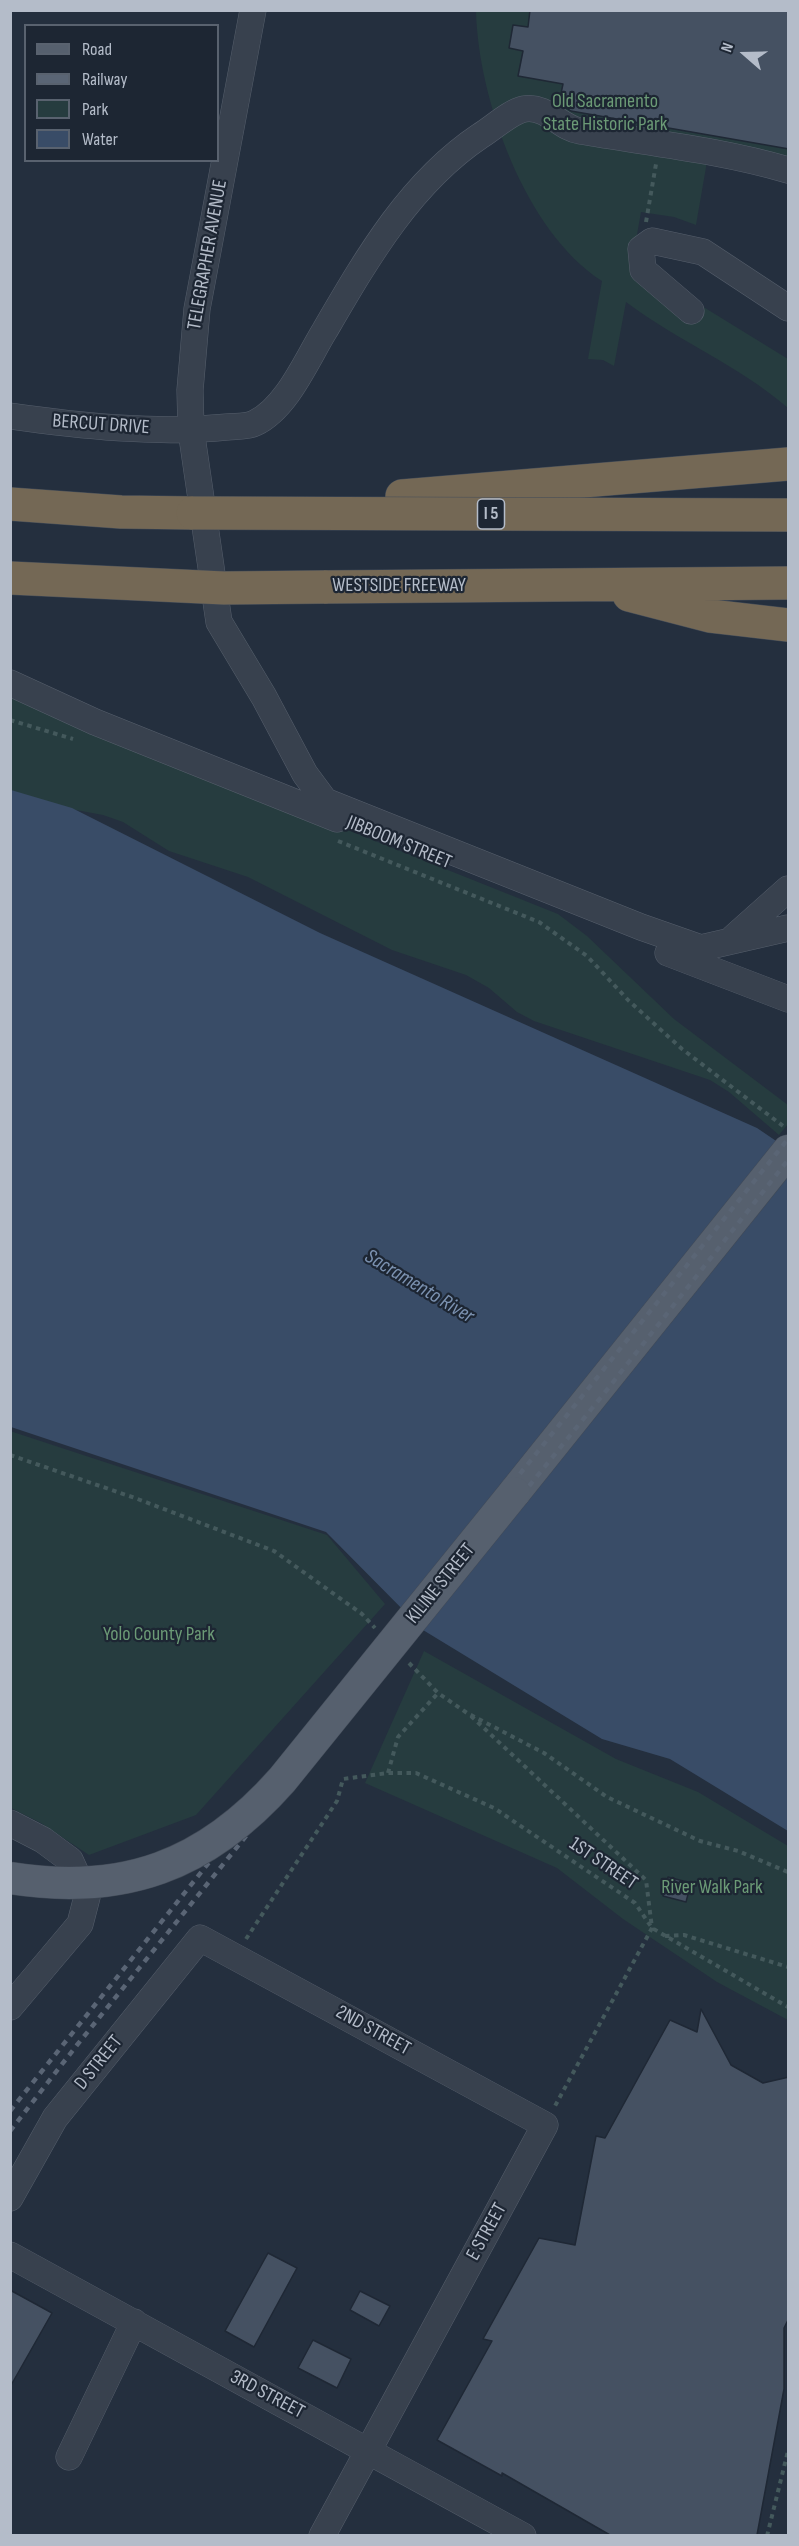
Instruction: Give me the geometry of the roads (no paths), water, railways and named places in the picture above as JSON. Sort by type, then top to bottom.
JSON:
[{"type":"highway","points":[[193,513],[789,464]]},
{"type":"highway","name":"I 5","points":[[10,504],[121,512],[789,515]]},
{"type":"highway","name":"WESTSIDE FREEWAY","points":[[10,578],[224,588],[789,583]]},
{"type":"highway","points":[[592,585],[710,616],[789,625]]},
{"type":"main road","name":"KILINE STREET","points":[[10,1878],[73,1884],[106,1882],[139,1875],[169,1865],[203,1848],[247,1816],[282,1780],[789,1151]]},
{"type":"street","name":"TELEGRAPHER AVENUE","points":[[253,10],[197,309],[191,380],[191,430],[219,622],[264,697],[305,774],[325,801],[641,927],[701,948],[789,928]]},
{"type":"street","name":"BERCUT DRIVE","points":[[10,416],[58,423],[191,430],[254,424],[269,414],[298,377],[348,292],[415,193],[449,159],[522,109],[537,109],[571,129],[742,156],[789,170]]},
{"type":"street","points":[[691,311],[643,270],[641,249],[652,241],[703,252],[789,308]]},
{"type":"street","name":"JIBBOOM STREET","points":[[10,683],[95,722],[579,915],[691,963],[789,999]]},
{"type":"street","points":[[731,940],[789,889]]},
{"type":"street","points":[[10,1823],[43,1840],[70,1860],[87,1897],[80,1924],[10,2007]]},
{"type":"street","name":"2ND STREET","points":[[200,1938],[545,2126]]},
{"type":"street","name":"D STREET","points":[[10,2198],[55,2118],[200,1938]]},
{"type":"street","name":"E STREET","points":[[322,2535],[545,2126]]},
{"type":"street","name":"3RD STREET","points":[[10,2255],[523,2535]]},
{"type":"street","points":[[69,2457],[134,2322]]},
{"type":"water","name":"Sacramento River","points":[[11,790],[72,808],[320,933],[757,1128],[788,1149],[788,1831],[670,1759],[602,1739],[423,1630],[326,1532],[11,1427]]},
{"type":"railway","points":[[10,2111],[788,1139]]},
{"type":"railway","points":[[10,2131],[606,1391],[788,1160]]},
{"type":"park label","name":"Old Sacramento State Historic Park","points":[[605,114]]},
{"type":"park label","name":"Yolo County Park","points":[[159,1635]]},
{"type":"park label","name":"River Walk Park","points":[[712,1888]]}]
